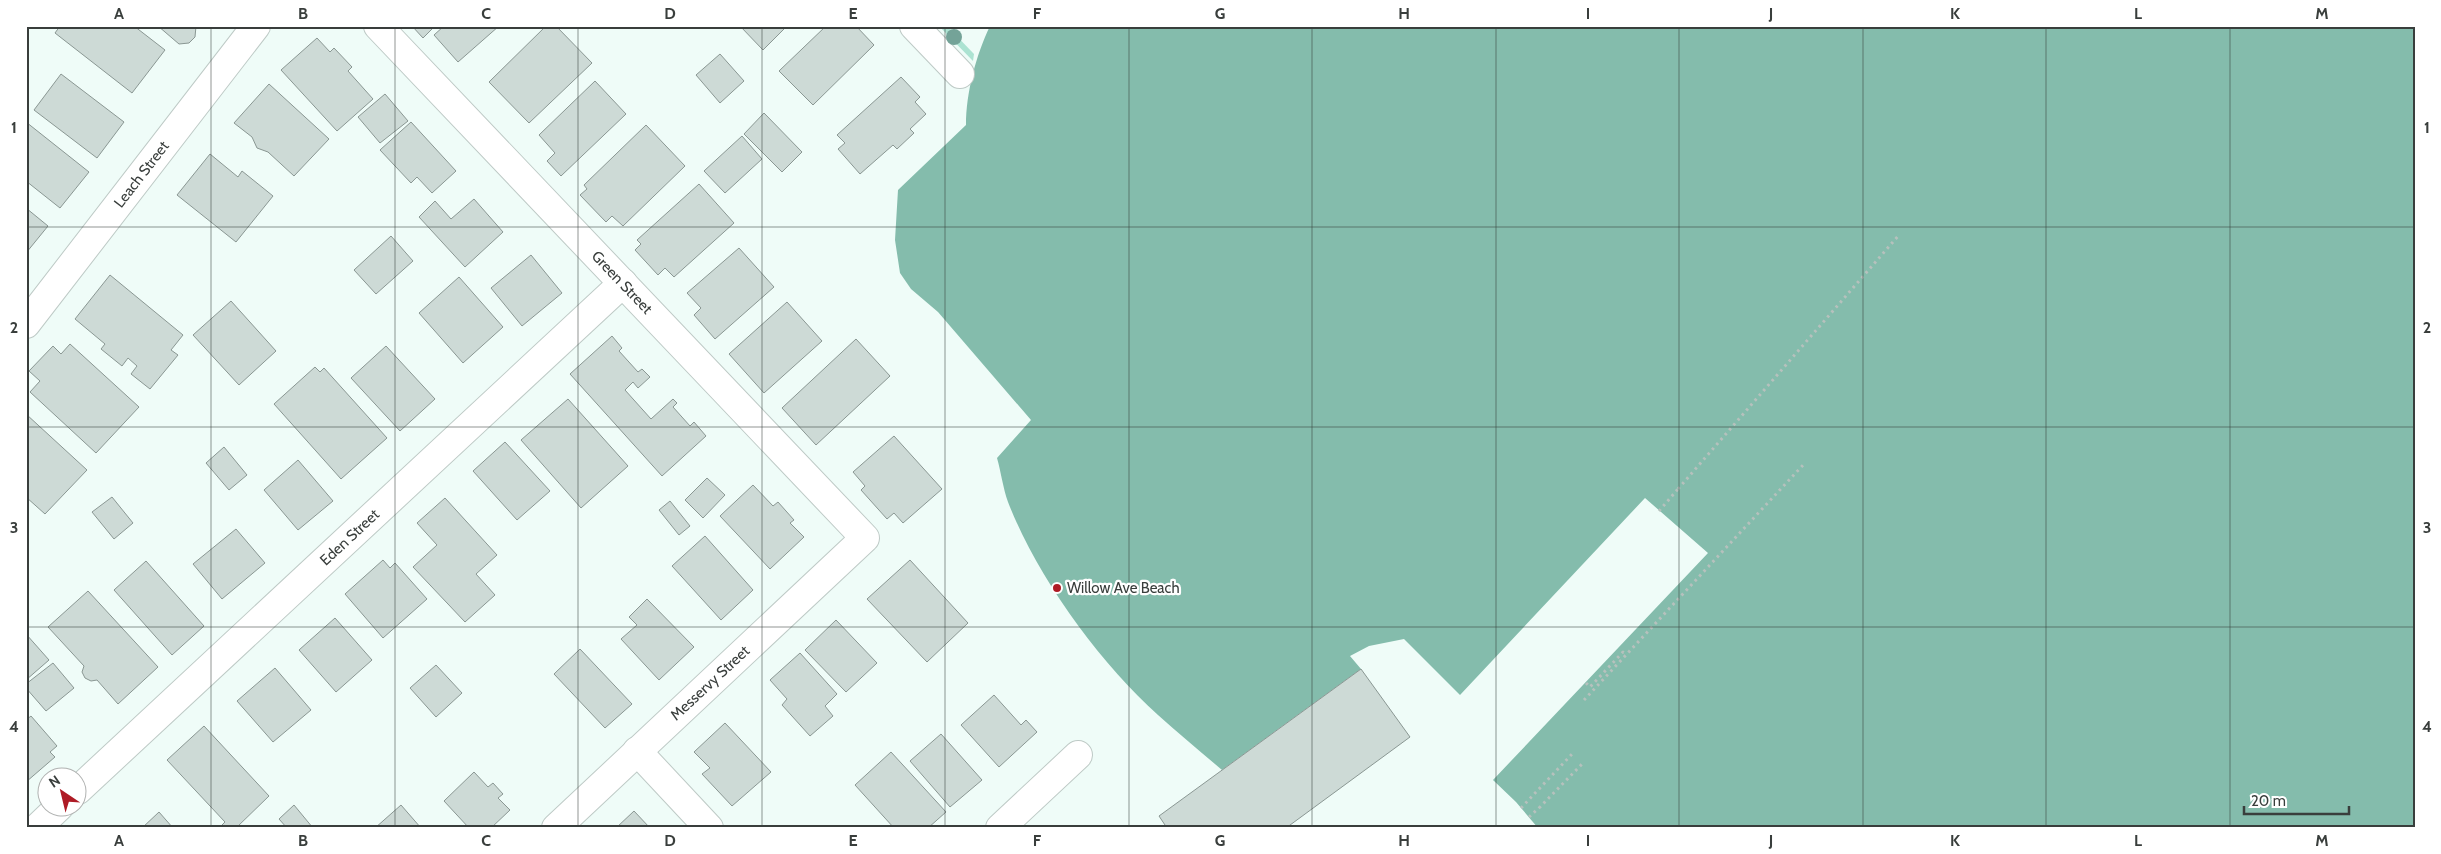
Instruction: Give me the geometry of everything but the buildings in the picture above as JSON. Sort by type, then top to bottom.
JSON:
[{"type":"street","name":"Leach Street","points":[[26,324],[256,26]]},
{"type":"street","name":"Green Street","points":[[378,26],[865,538]]},
{"type":"street","points":[[914,26],[960,74]]},
{"type":"street","name":"Eden Street","points":[[88,781],[623,283]]},
{"type":"street","name":"Messervy Street","points":[[556,828],[865,538]]},
{"type":"street","points":[[637,752],[709,828]]},
{"type":"street","points":[[1000,828],[1078,755]]},
{"type":"street","points":[[37,828],[50,816]]},
{"type":"path","points":[[1659,511],[1899,235]]},
{"type":"path","points":[[1584,700],[1806,463]]},
{"type":"path","points":[[1586,683],[1590,687],[1623,652],[1626,655]]},
{"type":"path","points":[[1521,808],[1573,753]]},
{"type":"path","points":[[1529,817],[1584,762]]},
{"type":"shaded area","points":[[939,26],[947,26],[974,54],[973,61]]},
{"type":"shaded area","points":[[990,26],[2415,26],[2415,828],[1538,828],[1516,802],[1493,780],[1708,553],[1645,498],[1460,695],[1404,639],[1369,646],[1350,656],[1361,669],[1222,770],[1136,694],[1092,644],[1053,588],[1020,531],[1008,502],[997,458],[1031,420],[938,312],[911,289],[900,273],[895,240],[898,190],[966,125],[966,113],[973,74],[980,49]]},
{"type":"place","name":"Willow Ave Beach","points":[[1057,588]]}]
